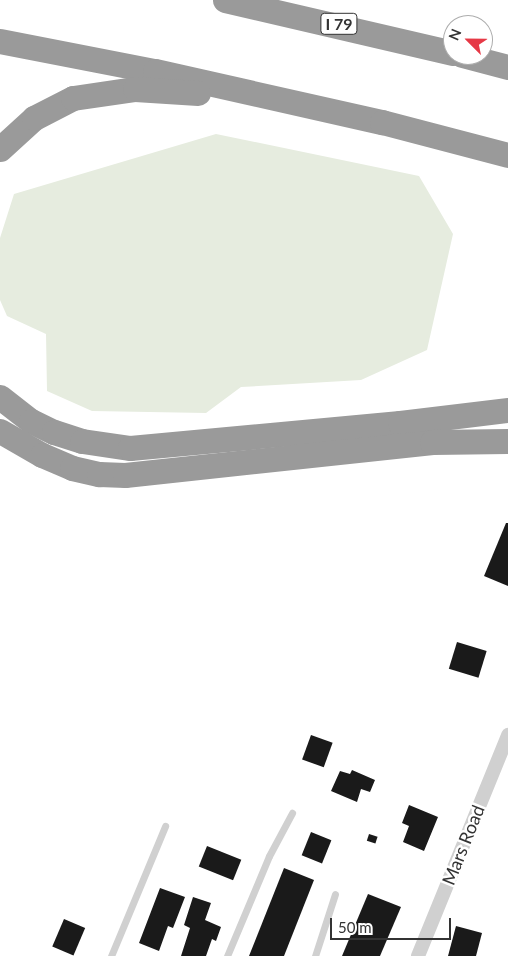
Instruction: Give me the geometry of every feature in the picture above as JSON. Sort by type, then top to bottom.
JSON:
[{"type":"highway","name":"I 79","points":[[225,0],[443,51]]},
{"type":"highway","points":[[0,41],[155,71],[382,122],[508,155]]},
{"type":"highway","points":[[493,63],[508,67]]},
{"type":"highway","points":[[0,149],[34,118],[73,98],[136,89],[206,94],[382,122]]},
{"type":"highway","points":[[0,397],[31,420],[54,432],[82,441],[130,448],[508,410]]},
{"type":"highway","points":[[0,431],[72,468],[116,474],[236,465],[432,442],[508,441]]},
{"type":"street","name":"Mars Road","points":[[418,956],[508,735]]},
{"type":"lane","points":[[228,956],[269,856],[292,813]]},
{"type":"lane","points":[[111,956],[165,826]]},
{"type":"lane","points":[[315,956],[335,894]]},
{"type":"shaded area","points":[[216,134],[419,176],[453,234],[427,350],[361,380],[241,387],[206,413],[92,411],[47,391],[46,334],[7,316],[0,300],[0,238],[14,194]]},
{"type":"building","points":[[506,523],[508,523],[508,586],[484,576]]},
{"type":"building","points":[[457,642],[487,651],[478,678],[449,669]]},
{"type":"building","points":[[311,735],[333,743],[324,767],[302,759]]},
{"type":"building","points":[[352,770],[375,780],[370,792],[361,789],[357,802],[331,791],[340,771],[350,774]]},
{"type":"building","points":[[409,805],[438,817],[424,851],[403,842],[409,826],[402,823]]},
{"type":"building","points":[[311,832],[331,840],[322,863],[302,855]]},
{"type":"building","points":[[369,834],[378,837],[375,843],[367,841]]},
{"type":"building","points":[[207,846],[241,860],[233,880],[199,866]]},
{"type":"building","points":[[284,868],[314,880],[284,956],[249,956]]},
{"type":"building","points":[[160,888],[185,897],[173,928],[168,926],[159,951],[139,943]]},
{"type":"building","points":[[368,894],[401,907],[380,956],[342,956]]},
{"type":"building","points":[[193,897],[211,903],[205,920],[221,927],[216,941],[212,939],[206,956],[181,956],[190,928],[184,925]]},
{"type":"building","points":[[64,919],[85,928],[73,956],[52,947]]},
{"type":"building","points":[[456,926],[482,933],[476,956],[448,956]]}]
